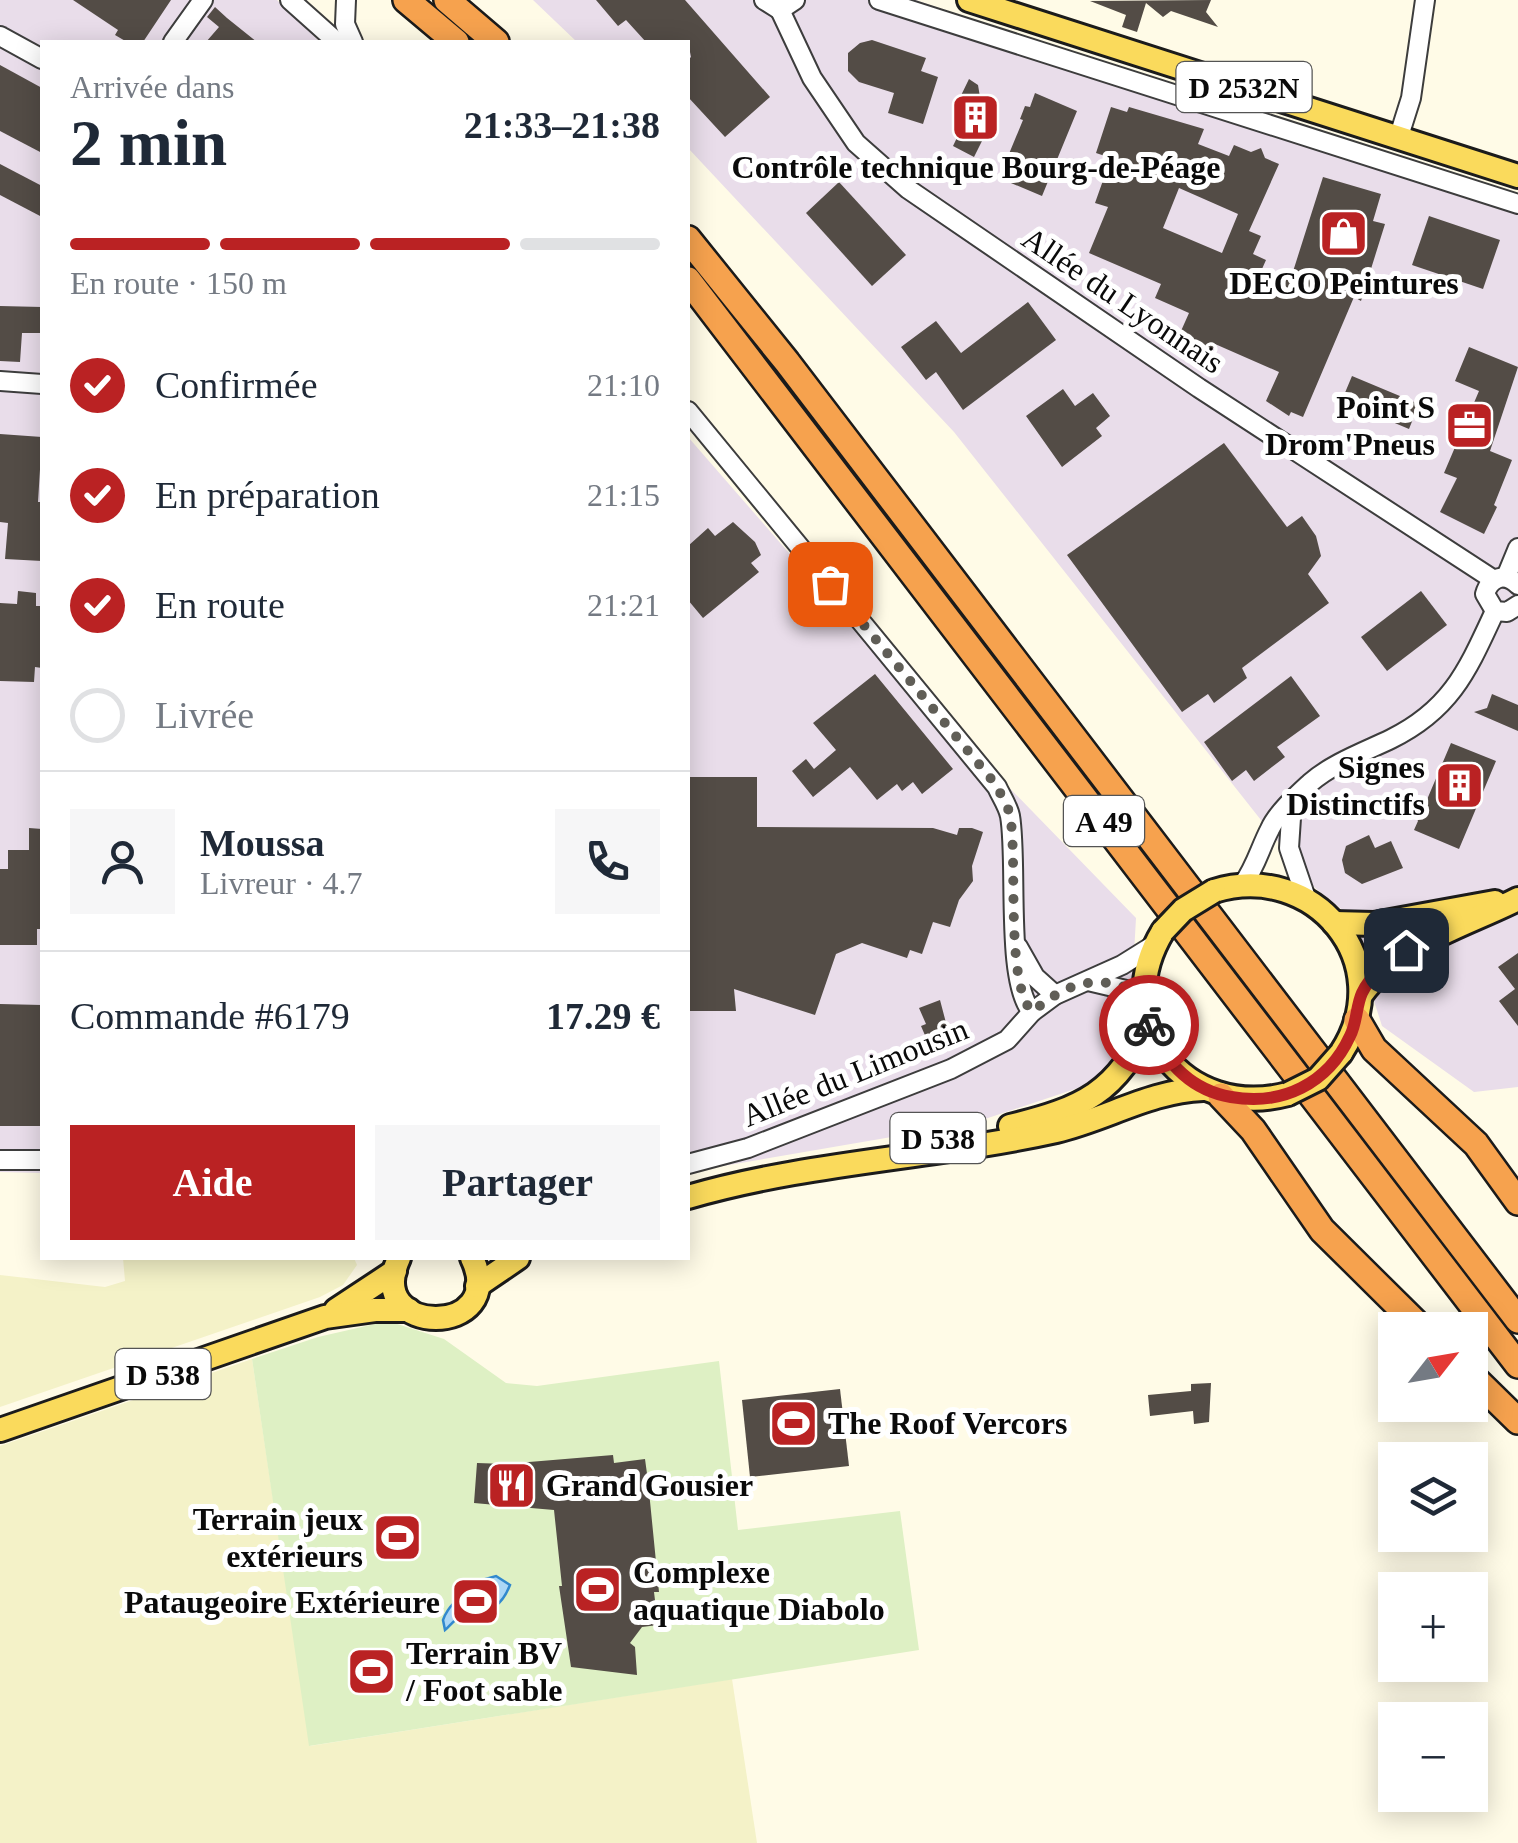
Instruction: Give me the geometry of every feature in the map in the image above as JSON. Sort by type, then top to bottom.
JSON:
[{"type":"highway","points":[[406,0],[454,40]]},
{"type":"highway","points":[[447,0],[494,40]]},
{"type":"highway","name":"A 49","points":[[690,241],[1518,1320]]},
{"type":"highway","name":"A 49","points":[[690,283],[1518,1364]]},
{"type":"highway","points":[[1359,1008],[1380,1055],[1476,1144],[1518,1202]]},
{"type":"highway","points":[[1212,1092],[1253,1130],[1322,1230],[1405,1312]]},
{"type":"highway","points":[[1488,1392],[1518,1421]]},
{"type":"main road","name":"D 2532N","points":[[969,0],[1518,176]]},
{"type":"main road","points":[[1359,1008],[1354,957],[1334,923],[1306,898],[1277,888],[1243,884],[1214,891],[1182,910],[1158,938],[1147,962],[1143,994],[1148,1023],[1171,1064],[1212,1092],[1247,1100],[1288,1094],[1318,1079],[1341,1053],[1378,972],[1406,950],[1518,898]]},
{"type":"main road","points":[[1334,923],[1374,924],[1518,898]]},
{"type":"main road","name":"D 538","points":[[690,1184],[782,1161],[1012,1126],[1057,1112],[1114,1080],[1131,1061],[1148,1023]]},
{"type":"main road","name":"D 538","points":[[690,1197],[777,1176],[1058,1130],[1155,1095],[1212,1092]]},
{"type":"main road","points":[[472,1260],[477,1286]]},
{"type":"main road","points":[[398,1261],[396,1292],[409,1310],[428,1319],[448,1318],[465,1308],[477,1286],[515,1260]]},
{"type":"main road","name":"D 538","points":[[325,1316],[398,1261]]},
{"type":"main road","name":"D 538","points":[[0,1430],[325,1316],[409,1310]]},
{"type":"street","points":[[174,40],[203,0]]},
{"type":"street","points":[[290,0],[335,40]]},
{"type":"street","points":[[346,0],[344,17],[352,40]]},
{"type":"street","points":[[879,0],[1518,204]]},
{"type":"street","points":[[1399,136],[1410,98],[1425,0]]},
{"type":"street","name":"Allée du Lyonnais","points":[[780,3],[812,78],[856,144],[908,189],[1199,388],[1506,580]]},
{"type":"street","points":[[0,36],[40,58]]},
{"type":"street","points":[[0,382],[40,384]]},
{"type":"street","points":[[690,413],[997,786],[1010,812],[1020,992],[1032,1012]]},
{"type":"street","points":[[1495,611],[1485,594],[1506,580],[1518,548]]},
{"type":"street","points":[[1495,611],[1511,611],[1518,605]]},
{"type":"street","points":[[1243,884],[1258,862],[1270,829],[1319,776],[1397,736],[1444,703],[1462,679],[1495,611]]},
{"type":"street","points":[[1292,803],[1288,848],[1306,898]]},
{"type":"street","name":"Allée du Limousin","points":[[690,1163],[748,1148],[951,1069],[1006,1040],[1032,1012],[1055,995],[1087,981],[1158,938]]},
{"type":"street","points":[[1018,946],[1036,976],[1055,995]]},
{"type":"street","points":[[1087,981],[1143,994]]},
{"type":"street","points":[[0,1160],[40,1160]]},
{"type":"shaded area","points":[[0,0],[277,0],[318,40],[40,40],[40,1173],[0,1172]]},
{"type":"shaded area","points":[[533,0],[916,0],[1518,212],[1518,1087],[1474,1092],[1382,1026],[1346,913],[1314,887],[954,432],[690,150],[690,40],[575,40]]},
{"type":"shaded area","points":[[690,439],[856,630],[1136,918],[1129,1043],[1093,1083],[973,1123],[690,1172]]},
{"type":"shaded area","points":[[123,1260],[355,1260],[357,1265],[343,1285],[320,1297],[0,1407],[0,1275],[105,1287],[125,1281]]},
{"type":"shaded area","points":[[252,1359],[310,1746],[732,1679],[757,1843],[0,1843],[0,1446]]},
{"type":"green space","name":"Complexe aquatique Diabolo","points":[[388,1321],[444,1339],[506,1383],[537,1386],[719,1361],[738,1530],[900,1511],[919,1650],[309,1746],[252,1359],[318,1337]]},
{"type":"water","name":"Pataugeoire Extérieure","points":[[496,1576],[510,1585],[499,1603],[487,1611],[457,1619],[445,1630],[443,1620],[451,1606],[485,1579]]},
{"type":"building","points":[[73,0],[171,0],[144,40],[124,40],[115,35],[118,30]]},
{"type":"building","points":[[596,0],[685,0],[770,97],[725,137],[690,99],[690,40],[644,40],[626,20],[618,26]]},
{"type":"building","points":[[1211,0],[1206,12],[1218,27],[1171,11],[1163,17],[1146,3],[1137,32],[1122,27],[1126,15],[1090,1]]},
{"type":"building","points":[[215,7],[254,40],[208,40],[219,27],[207,17]]},
{"type":"building","points":[[872,40],[926,58],[921,71],[938,77],[923,124],[888,113],[894,93],[859,82],[848,71],[848,53],[860,43]]},
{"type":"building","points":[[0,65],[40,87],[40,152],[0,131]]},
{"type":"building","name":"Contrôle technique Bourg-de-Péage","points":[[969,79],[978,85],[980,97],[999,107],[974,157],[953,146],[965,121],[952,114]]},
{"type":"building","points":[[1035,93],[1077,111],[1042,196],[999,178],[1025,106],[1030,107]]},
{"type":"building","points":[[1111,107],[1127,112],[1129,107],[1204,129],[1198,144],[1229,156],[1234,145],[1251,152],[1261,148],[1265,158],[1279,164],[1249,231],[1261,236],[1253,254],[1266,260],[1262,269],[1290,281],[1323,177],[1381,194],[1373,221],[1385,224],[1361,301],[1354,297],[1303,417],[1291,412],[1289,416],[1266,401],[1279,372],[1215,344],[1210,355],[1177,340],[1189,313],[1155,298],[1161,284],[1089,253],[1108,207],[1095,203],[1111,158],[1096,153]],"holes":[[[1179,188],[1238,214],[1222,253],[1163,228]]]},
{"type":"building","points":[[0,164],[40,185],[40,216],[0,195]]},
{"type":"building","points":[[839,182],[906,255],[872,286],[806,213]]},
{"type":"building","points":[[1429,216],[1500,240],[1483,289],[1412,265]]},
{"type":"building","points":[[1028,302],[1056,340],[963,410],[936,372],[926,380],[901,347],[936,321],[961,353]]},
{"type":"building","points":[[0,306],[40,307],[40,333],[22,333],[20,362],[0,361]]},
{"type":"building","points":[[1469,347],[1518,367],[1490,451],[1512,460],[1484,534],[1440,512],[1457,478],[1444,473],[1479,391],[1455,381]]},
{"type":"building","points":[[1352,376],[1419,404],[1409,429],[1352,405],[1334,419]]},
{"type":"building","points":[[1063,389],[1075,406],[1093,393],[1110,416],[1096,428],[1102,436],[1062,467],[1026,416]]},
{"type":"building","points":[[0,434],[40,437],[40,561],[5,559],[8,523],[0,522]]},
{"type":"building","points":[[1224,443],[1287,527],[1302,516],[1316,536],[1321,556],[1308,574],[1329,603],[1242,668],[1247,678],[1214,703],[1208,694],[1182,712],[1067,555]]},
{"type":"building","points":[[733,522],[755,542],[761,555],[751,563],[759,572],[703,618],[690,602],[690,544],[708,528],[715,536]]},
{"type":"building","points":[[18,591],[36,593],[36,606],[40,606],[40,668],[35,667],[34,682],[0,681],[0,603],[17,604]]},
{"type":"building","points":[[1421,591],[1447,625],[1387,671],[1361,637]]},
{"type":"building","points":[[875,674],[953,769],[922,794],[913,782],[902,791],[897,784],[877,800],[850,767],[813,797],[792,771],[806,759],[814,769],[836,750],[813,723]]},
{"type":"building","points":[[1291,676],[1320,716],[1277,747],[1285,757],[1254,781],[1246,770],[1232,781],[1204,742]]},
{"type":"building","points":[[1492,694],[1518,705],[1518,731],[1474,712],[1487,708]]},
{"type":"building","name":"Signes Distinctifs","points":[[1451,743],[1496,761],[1459,849],[1414,830],[1418,821],[1414,812],[1423,809]]},
{"type":"building","points":[[690,777],[757,777],[757,827],[933,828],[957,835],[959,828],[972,828],[983,832],[972,866],[973,881],[959,900],[950,927],[933,922],[922,954],[910,950],[907,958],[862,943],[836,954],[815,1015],[734,989],[736,1011],[690,1011]]},
{"type":"building","points":[[29,828],[40,829],[37,945],[0,945],[0,869],[8,869],[8,850],[29,850]]},
{"type":"building","points":[[1369,835],[1375,848],[1391,841],[1403,868],[1362,884],[1345,873],[1342,860],[1346,846]]},
{"type":"building","points":[[1518,953],[1518,1026],[1499,1001],[1515,989],[1498,967]]},
{"type":"building","points":[[940,1000],[950,1038],[930,1047],[919,1008]]},
{"type":"building","points":[[0,1004],[40,1005],[40,1126],[0,1126]]},
{"type":"building","points":[[1211,1383],[1209,1422],[1194,1424],[1193,1411],[1150,1416],[1148,1395],[1191,1391],[1191,1384]]},
{"type":"building","points":[[840,1389],[849,1466],[750,1477],[742,1400]]},
{"type":"building","points":[[613,1455],[614,1463],[645,1459],[648,1481],[659,1592],[654,1592],[658,1625],[642,1627],[630,1643],[635,1647],[637,1675],[571,1667],[559,1586],[554,1510],[474,1503],[477,1463]]},
{"type":"way so far","points":[[830,584],[997,786],[1010,812],[1016,964],[1025,1004],[1032,1012],[1073,985],[1087,981],[1106,983],[1143,994],[1149,1025]]},
{"type":"place","name":"Contrôle technique Bourg-de-Péage","points":[[976,117]]},
{"type":"place","name":"DECO Peintures","points":[[1344,233]]},
{"type":"place","name":"Point S Drom'Pneus","points":[[1470,425]]},
{"type":"place","name":"Signes Distinctifs","points":[[1460,785]]},
{"type":"place","name":"The Roof Vercors","points":[[793,1423]]},
{"type":"place","name":"Grand Gousier","points":[[511,1485]]},
{"type":"place","name":"Terrain jeux extérieurs","points":[[398,1537]]},
{"type":"place","name":"Complexe aquatique Diabolo","points":[[598,1590]]},
{"type":"place","name":"Pataugeoire Extérieure","points":[[475,1602]]},
{"type":"place","name":"Terrain BV / Foot sable","points":[[371,1671]]},
{"type":"route","points":[[1149,1025],[1171,1064],[1203,1089],[1247,1100],[1288,1094],[1318,1079],[1333,1064],[1351,1036],[1361,995],[1378,972],[1406,950]]}]
